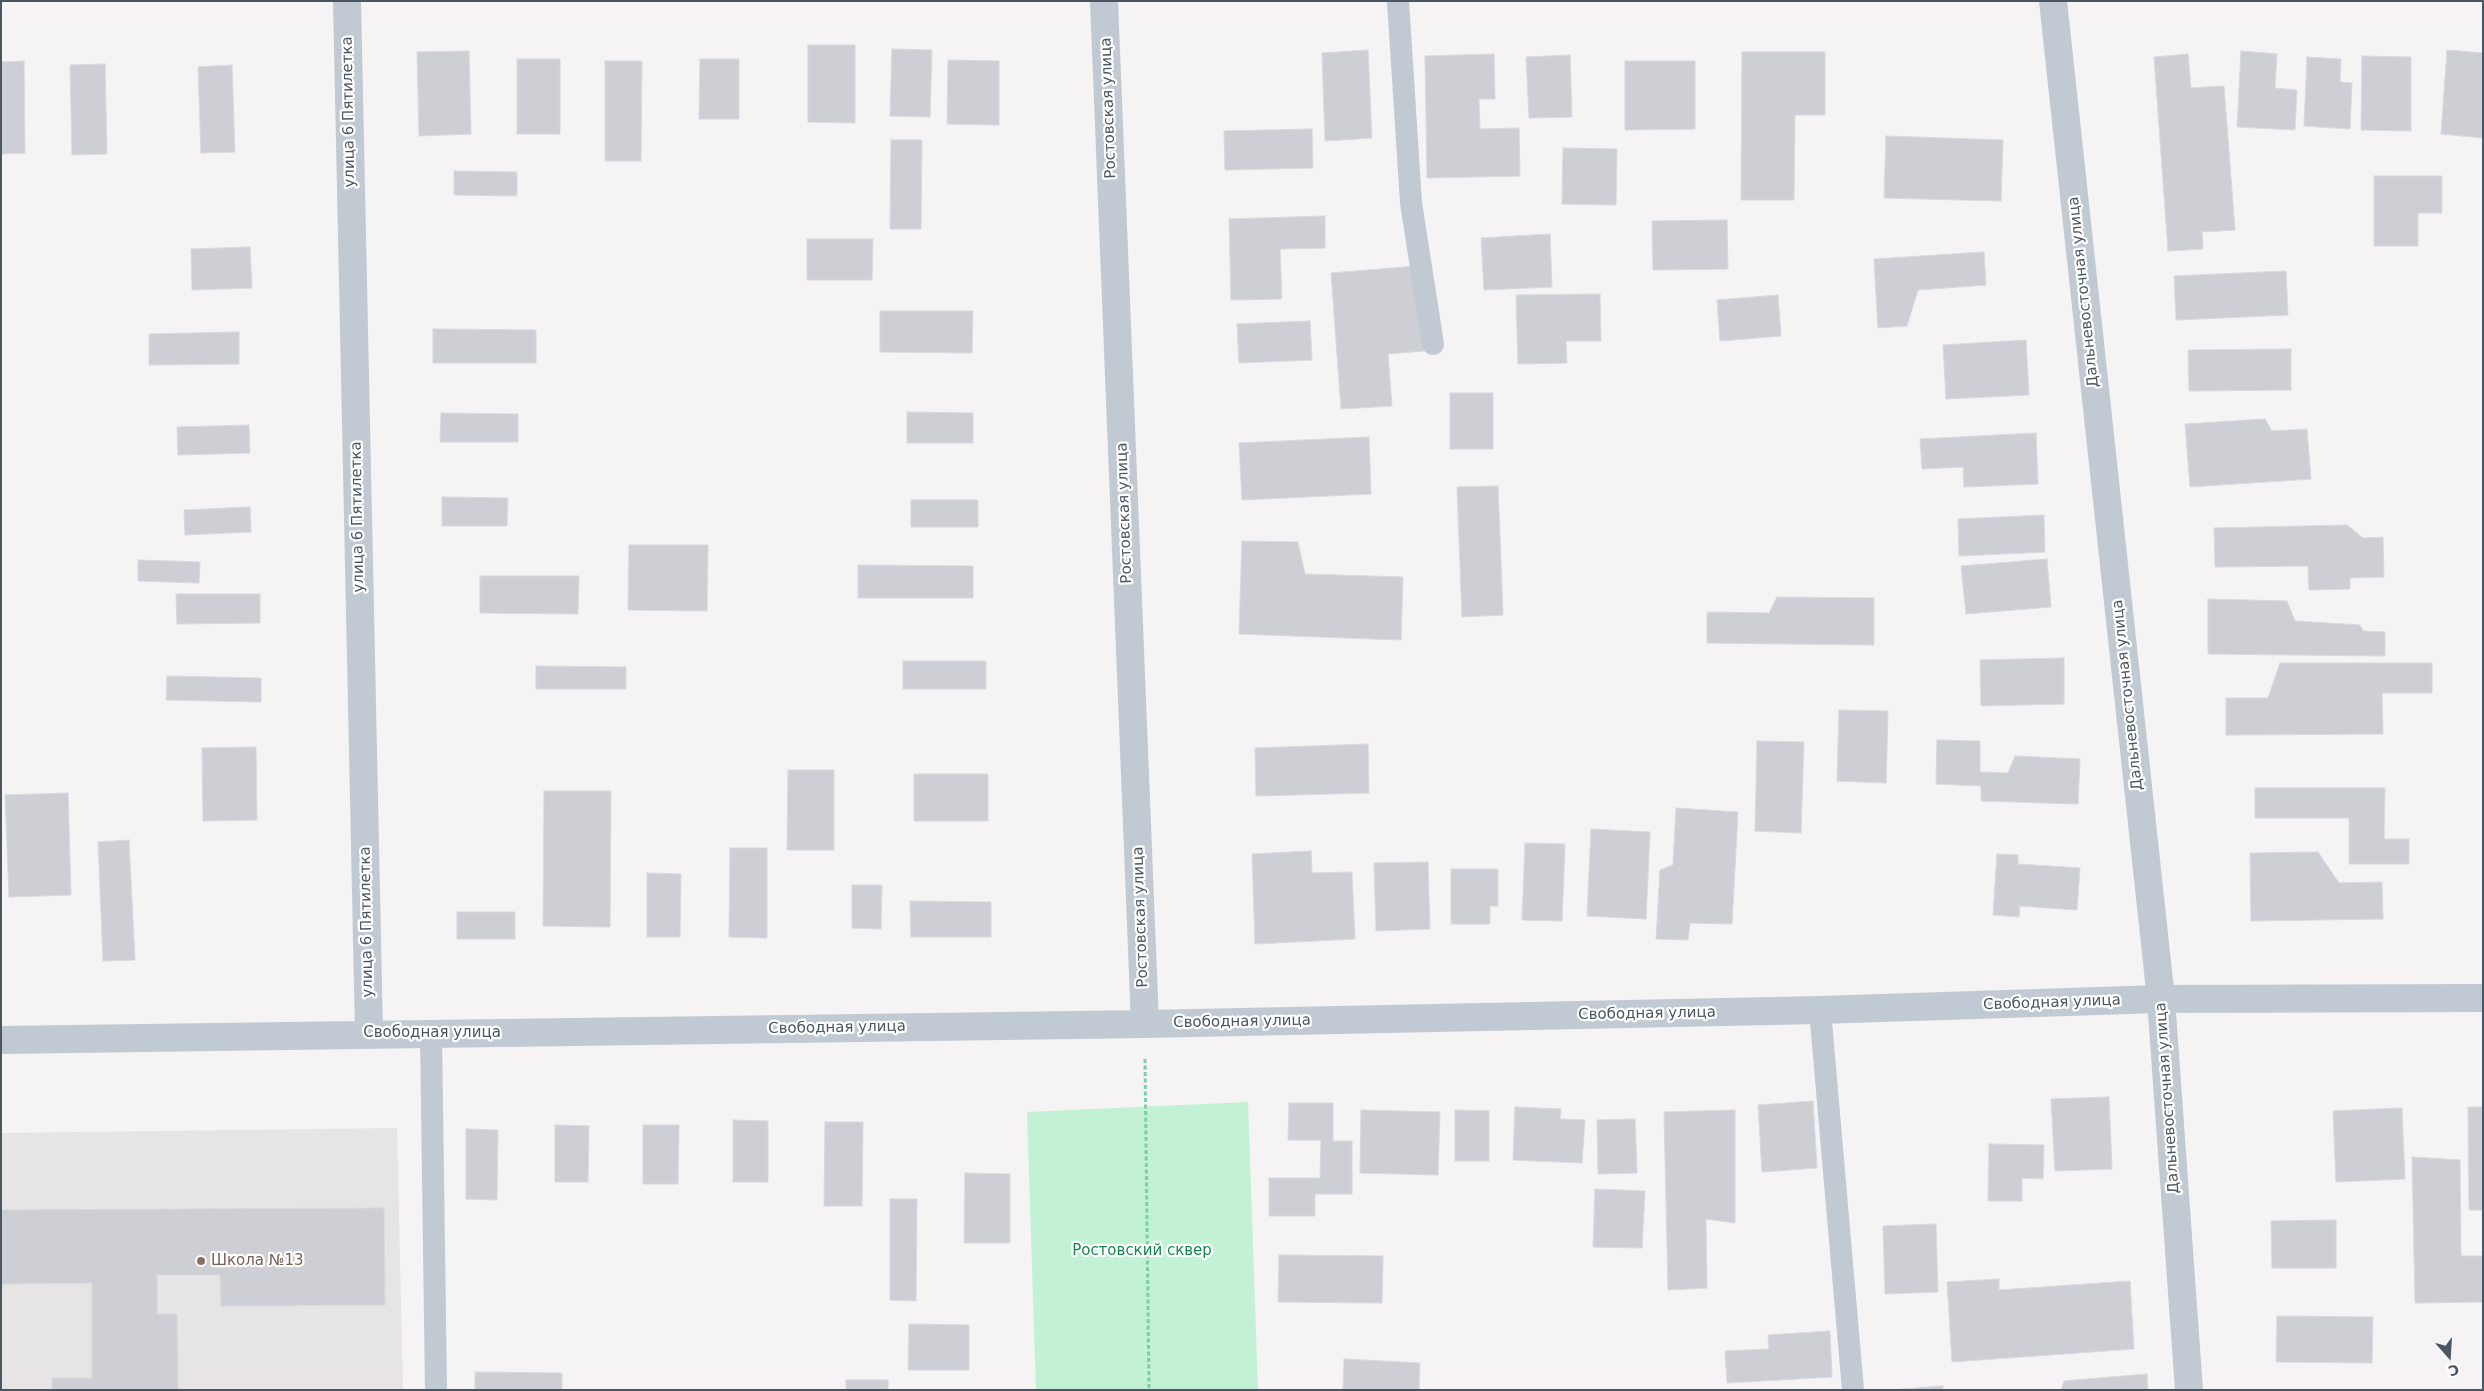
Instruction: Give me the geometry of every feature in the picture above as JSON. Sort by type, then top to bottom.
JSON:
[{"type":"street","name":"улица 6 Пятилетка","points":[[347,1],[369,1033]]},
{"type":"street","name":"Ростовская улица","points":[[1104,1],[1145,1024]]},
{"type":"street","name":"Дальневосточная улица","points":[[2053,1],[2162,999],[2189,1390]]},
{"type":"street","name":"Свободная улица","points":[[1,1040],[369,1033],[1145,1024],[1820,1010],[2162,999],[2483,998]]},
{"type":"lane","points":[[1398,1],[1411,203],[1433,344]]},
{"type":"lane","points":[[1820,1010],[1853,1390]]},
{"type":"lane","points":[[431,1033],[436,1390]]},
{"type":"path","points":[[1145,1024],[1149,1390]]},
{"type":"shaded area","name":"Школа №13","points":[[397,1128],[403,1390],[1,1390],[1,1133]]},
{"type":"green space","name":"Ростовский сквер","points":[[1248,1102],[1258,1390],[1036,1390],[1027,1112]]},
{"type":"building","points":[[808,45],[855,45],[855,123],[808,122]]},
{"type":"building","points":[[892,49],[932,50],[930,117],[890,116]]},
{"type":"building","points":[[1368,50],[1372,138],[1325,141],[1322,53]]},
{"type":"building","points":[[2447,50],[2483,53],[2483,138],[2441,134]]},
{"type":"building","points":[[469,51],[471,134],[419,136],[417,52]]},
{"type":"building","points":[[2241,51],[2277,54],[2275,88],[2297,90],[2295,130],[2237,127]]},
{"type":"building","points":[[1742,52],[1825,52],[1825,115],[1795,115],[1794,200],[1741,200]]},
{"type":"building","points":[[1494,54],[1495,99],[1479,99],[1480,129],[1519,128],[1520,176],[1427,178],[1425,56]]},
{"type":"building","points":[[2188,54],[2191,88],[2224,86],[2235,230],[2202,232],[2203,249],[2168,251],[2154,57]]},
{"type":"building","points":[[1570,55],[1572,117],[1529,118],[1526,57]]},
{"type":"building","points":[[2362,56],[2411,57],[2411,131],[2361,130]]},
{"type":"building","points":[[2307,57],[2341,59],[2340,82],[2352,83],[2350,129],[2304,126]]},
{"type":"building","points":[[517,59],[560,59],[560,134],[517,134]]},
{"type":"building","points":[[700,59],[739,59],[739,119],[699,119]]},
{"type":"building","points":[[948,60],[999,61],[999,125],[947,124]]},
{"type":"building","points":[[24,61],[25,153],[1,154],[1,62]]},
{"type":"building","points":[[605,61],[642,61],[641,161],[605,161]]},
{"type":"building","points":[[1625,61],[1695,61],[1695,129],[1625,130]]},
{"type":"building","points":[[105,64],[107,154],[72,155],[70,65]]},
{"type":"building","points":[[232,65],[235,152],[201,153],[198,67]]},
{"type":"building","points":[[1312,129],[1313,168],[1225,170],[1224,131]]},
{"type":"building","points":[[1886,136],[2003,140],[2001,201],[1884,198]]},
{"type":"building","points":[[891,140],[922,140],[921,229],[890,229]]},
{"type":"building","points":[[1563,148],[1617,149],[1616,205],[1562,204]]},
{"type":"building","points":[[454,171],[517,172],[517,196],[454,195]]},
{"type":"building","points":[[2374,176],[2442,176],[2442,213],[2418,213],[2418,246],[2374,246]]},
{"type":"building","points":[[1325,216],[1325,248],[1280,249],[1282,299],[1231,300],[1229,219]]},
{"type":"building","points":[[1727,220],[1728,269],[1653,270],[1652,221]]},
{"type":"building","points":[[1550,234],[1552,287],[1484,290],[1481,238]]},
{"type":"building","points":[[807,239],[873,239],[872,280],[807,280]]},
{"type":"building","points":[[250,247],[252,288],[192,290],[191,249]]},
{"type":"building","points":[[1984,252],[1986,285],[1918,290],[1907,326],[1878,328],[1874,259]]},
{"type":"building","points":[[1417,266],[1424,351],[1388,354],[1392,406],[1341,409],[1331,273]]},
{"type":"building","points":[[2286,271],[2288,315],[2176,320],[2174,276]]},
{"type":"building","points":[[1600,294],[1601,341],[1566,341],[1567,363],[1518,364],[1516,295]]},
{"type":"building","points":[[1778,295],[1781,336],[1720,341],[1717,300]]},
{"type":"building","points":[[880,311],[973,311],[972,353],[880,352]]},
{"type":"building","points":[[1310,321],[1312,360],[1239,363],[1237,324]]},
{"type":"building","points":[[433,329],[536,330],[536,363],[433,363]]},
{"type":"building","points":[[239,332],[239,364],[149,365],[149,334]]},
{"type":"building","points":[[2026,340],[2029,395],[1946,399],[1943,345]]},
{"type":"building","points":[[2291,349],[2291,390],[2189,391],[2188,350]]},
{"type":"building","points":[[1450,393],[1493,393],[1493,449],[1450,449]]},
{"type":"building","points":[[907,412],[973,413],[973,443],[907,443]]},
{"type":"building","points":[[441,413],[518,414],[518,442],[440,442]]},
{"type":"building","points":[[2265,419],[2272,431],[2307,429],[2311,479],[2190,487],[2185,424]]},
{"type":"building","points":[[249,425],[250,453],[178,455],[177,427]]},
{"type":"building","points":[[2036,433],[2038,484],[1964,487],[1963,467],[1922,469],[1920,439]]},
{"type":"building","points":[[1369,437],[1371,494],[1242,500],[1239,443]]},
{"type":"building","points":[[1498,486],[1503,615],[1462,617],[1457,487]]},
{"type":"building","points":[[442,497],[508,498],[507,526],[442,526]]},
{"type":"building","points":[[911,500],[978,500],[978,527],[911,527]]},
{"type":"building","points":[[250,507],[251,532],[185,535],[184,510]]},
{"type":"building","points":[[2044,515],[2045,552],[1959,556],[1958,519]]},
{"type":"building","points":[[2347,525],[2363,538],[2383,537],[2384,577],[2350,578],[2350,589],[2309,590],[2308,566],[2215,567],[2214,528]]},
{"type":"building","points":[[1242,541],[1298,542],[1305,574],[1403,577],[1401,640],[1239,634]]},
{"type":"building","points":[[629,545],[708,545],[707,611],[628,610]]},
{"type":"building","points":[[2047,559],[2051,607],[1966,614],[1961,566]]},
{"type":"building","points":[[138,560],[200,562],[199,583],[138,581]]},
{"type":"building","points":[[858,565],[973,566],[973,598],[858,598]]},
{"type":"building","points":[[480,576],[579,576],[578,614],[480,613]]},
{"type":"building","points":[[176,594],[260,594],[260,623],[177,624]]},
{"type":"building","points":[[1777,597],[1874,598],[1874,645],[1707,643],[1707,612],[1769,613]]},
{"type":"building","points":[[2208,599],[2287,601],[2295,621],[2360,625],[2363,631],[2385,632],[2385,656],[2208,654]]},
{"type":"building","points":[[2064,658],[2064,704],[1981,706],[1980,660]]},
{"type":"building","points":[[903,661],[986,661],[986,689],[903,689]]},
{"type":"building","points":[[2280,663],[2432,663],[2432,693],[2382,693],[2383,734],[2226,735],[2226,698],[2268,698]]},
{"type":"building","points":[[536,666],[626,667],[626,689],[536,689]]},
{"type":"building","points":[[167,676],[261,678],[261,702],[166,700]]},
{"type":"building","points":[[1839,710],[1888,711],[1886,783],[1837,781]]},
{"type":"building","points":[[1937,740],[1980,741],[1980,772],[2008,773],[2015,756],[2080,759],[2078,804],[1981,801],[1981,786],[1936,784]]},
{"type":"building","points":[[1757,741],[1804,742],[1801,833],[1755,831]]},
{"type":"building","points":[[1368,744],[1369,793],[1256,796],[1255,748]]},
{"type":"building","points":[[256,747],[257,820],[203,821],[202,748]]},
{"type":"building","points":[[788,770],[834,770],[834,850],[787,850]]},
{"type":"building","points":[[914,774],[988,774],[988,821],[914,821]]},
{"type":"building","points":[[2255,788],[2385,788],[2384,839],[2409,839],[2409,864],[2349,864],[2349,818],[2255,818]]},
{"type":"building","points":[[544,791],[611,791],[610,927],[543,926]]},
{"type":"building","points":[[68,793],[71,895],[9,897],[5,795]]},
{"type":"building","points":[[1676,808],[1738,812],[1732,924],[1690,923],[1688,940],[1656,939],[1660,870],[1673,865]]},
{"type":"building","points":[[1591,829],[1650,832],[1646,919],[1587,916]]},
{"type":"building","points":[[129,840],[135,960],[103,961],[98,842]]},
{"type":"building","points":[[1525,843],[1565,844],[1562,921],[1522,920]]},
{"type":"building","points":[[730,848],[767,848],[767,938],[729,937]]},
{"type":"building","points":[[1311,851],[1312,873],[1352,872],[1355,939],[1255,944],[1252,854]]},
{"type":"building","points":[[2318,852],[2339,883],[2382,882],[2383,919],[2251,921],[2250,853]]},
{"type":"building","points":[[1997,854],[2018,855],[2018,864],[2080,868],[2077,910],[2020,906],[2019,917],[1993,915]]},
{"type":"building","points":[[1428,862],[1430,929],[1376,931],[1374,863]]},
{"type":"building","points":[[1451,869],[1498,869],[1498,906],[1490,906],[1490,924],[1451,924]]},
{"type":"building","points":[[647,873],[681,874],[680,937],[647,937]]},
{"type":"building","points":[[852,885],[882,885],[881,929],[852,928]]},
{"type":"building","points":[[910,901],[991,902],[991,937],[911,937]]},
{"type":"building","points":[[457,912],[515,912],[515,939],[457,939]]},
{"type":"building","points":[[2109,1097],[2112,1169],[2055,1171],[2051,1099]]},
{"type":"building","points":[[1813,1101],[1817,1168],[1762,1172],[1758,1105]]},
{"type":"building","points":[[1289,1103],[1333,1103],[1333,1141],[1352,1141],[1352,1194],[1315,1194],[1315,1216],[1269,1216],[1269,1178],[1320,1178],[1321,1140],[1288,1140]]},
{"type":"building","points":[[1515,1107],[1561,1109],[1560,1119],[1585,1120],[1582,1163],[1513,1160]]},
{"type":"building","points":[[2468,1107],[2483,1107],[2483,1210],[2469,1210]]},
{"type":"building","points":[[2402,1108],[2405,1179],[2336,1182],[2333,1111]]},
{"type":"building","points":[[1361,1110],[1440,1112],[1438,1175],[1360,1173]]},
{"type":"building","points":[[1455,1110],[1489,1111],[1489,1161],[1455,1161]]},
{"type":"building","points":[[1735,1110],[1735,1223],[1706,1219],[1707,1288],[1668,1290],[1664,1112]]},
{"type":"building","points":[[1635,1119],[1637,1173],[1598,1174],[1597,1120]]},
{"type":"building","points":[[733,1120],[768,1121],[768,1182],[733,1182]]},
{"type":"building","points":[[825,1122],[863,1122],[862,1206],[824,1206]]},
{"type":"building","points":[[555,1125],[589,1126],[588,1182],[555,1182]]},
{"type":"building","points":[[643,1125],[679,1125],[678,1184],[643,1184]]},
{"type":"building","points":[[466,1129],[498,1130],[497,1200],[466,1199]]},
{"type":"building","points":[[1989,1144],[2044,1145],[2043,1179],[2022,1178],[2022,1201],[1988,1201]]},
{"type":"building","points":[[2412,1157],[2460,1160],[2461,1256],[2483,1256],[2483,1302],[2415,1303]]},
{"type":"building","points":[[965,1173],[1010,1174],[1010,1243],[964,1243]]},
{"type":"building","points":[[1595,1189],[1645,1191],[1642,1248],[1593,1247]]},
{"type":"building","points":[[890,1199],[917,1199],[916,1301],[890,1300]]},
{"type":"building","points":[[384,1208],[385,1305],[221,1306],[220,1275],[157,1275],[157,1314],[177,1314],[178,1390],[52,1390],[52,1378],[92,1378],[92,1283],[1,1284],[1,1210]]},
{"type":"building","points":[[2336,1220],[2336,1268],[2272,1268],[2271,1221]]},
{"type":"building","points":[[1936,1224],[1938,1292],[1885,1294],[1883,1226]]},
{"type":"building","points":[[1279,1255],[1383,1256],[1382,1303],[1278,1302]]},
{"type":"building","points":[[1999,1279],[1999,1290],[2130,1281],[2134,1349],[1952,1362],[1947,1282]]},
{"type":"building","points":[[2277,1316],[2373,1317],[2372,1363],[2276,1362]]},
{"type":"building","points":[[909,1324],[969,1325],[969,1370],[908,1370]]},
{"type":"building","points":[[1830,1331],[1832,1377],[1727,1383],[1725,1351],[1769,1349],[1768,1335]]},
{"type":"building","points":[[1344,1359],[1420,1363],[1419,1390],[1343,1390]]},
{"type":"building","points":[[475,1372],[562,1373],[562,1390],[475,1390]]},
{"type":"building","points":[[2147,1374],[2148,1390],[2061,1390],[2064,1381]]},
{"type":"building","points":[[846,1380],[888,1380],[888,1390],[846,1390]]},
{"type":"building","points":[[1943,1386],[1943,1390],[1890,1390]]},
{"type":"place","name":"Школа №13","points":[[201,1261]]}]
